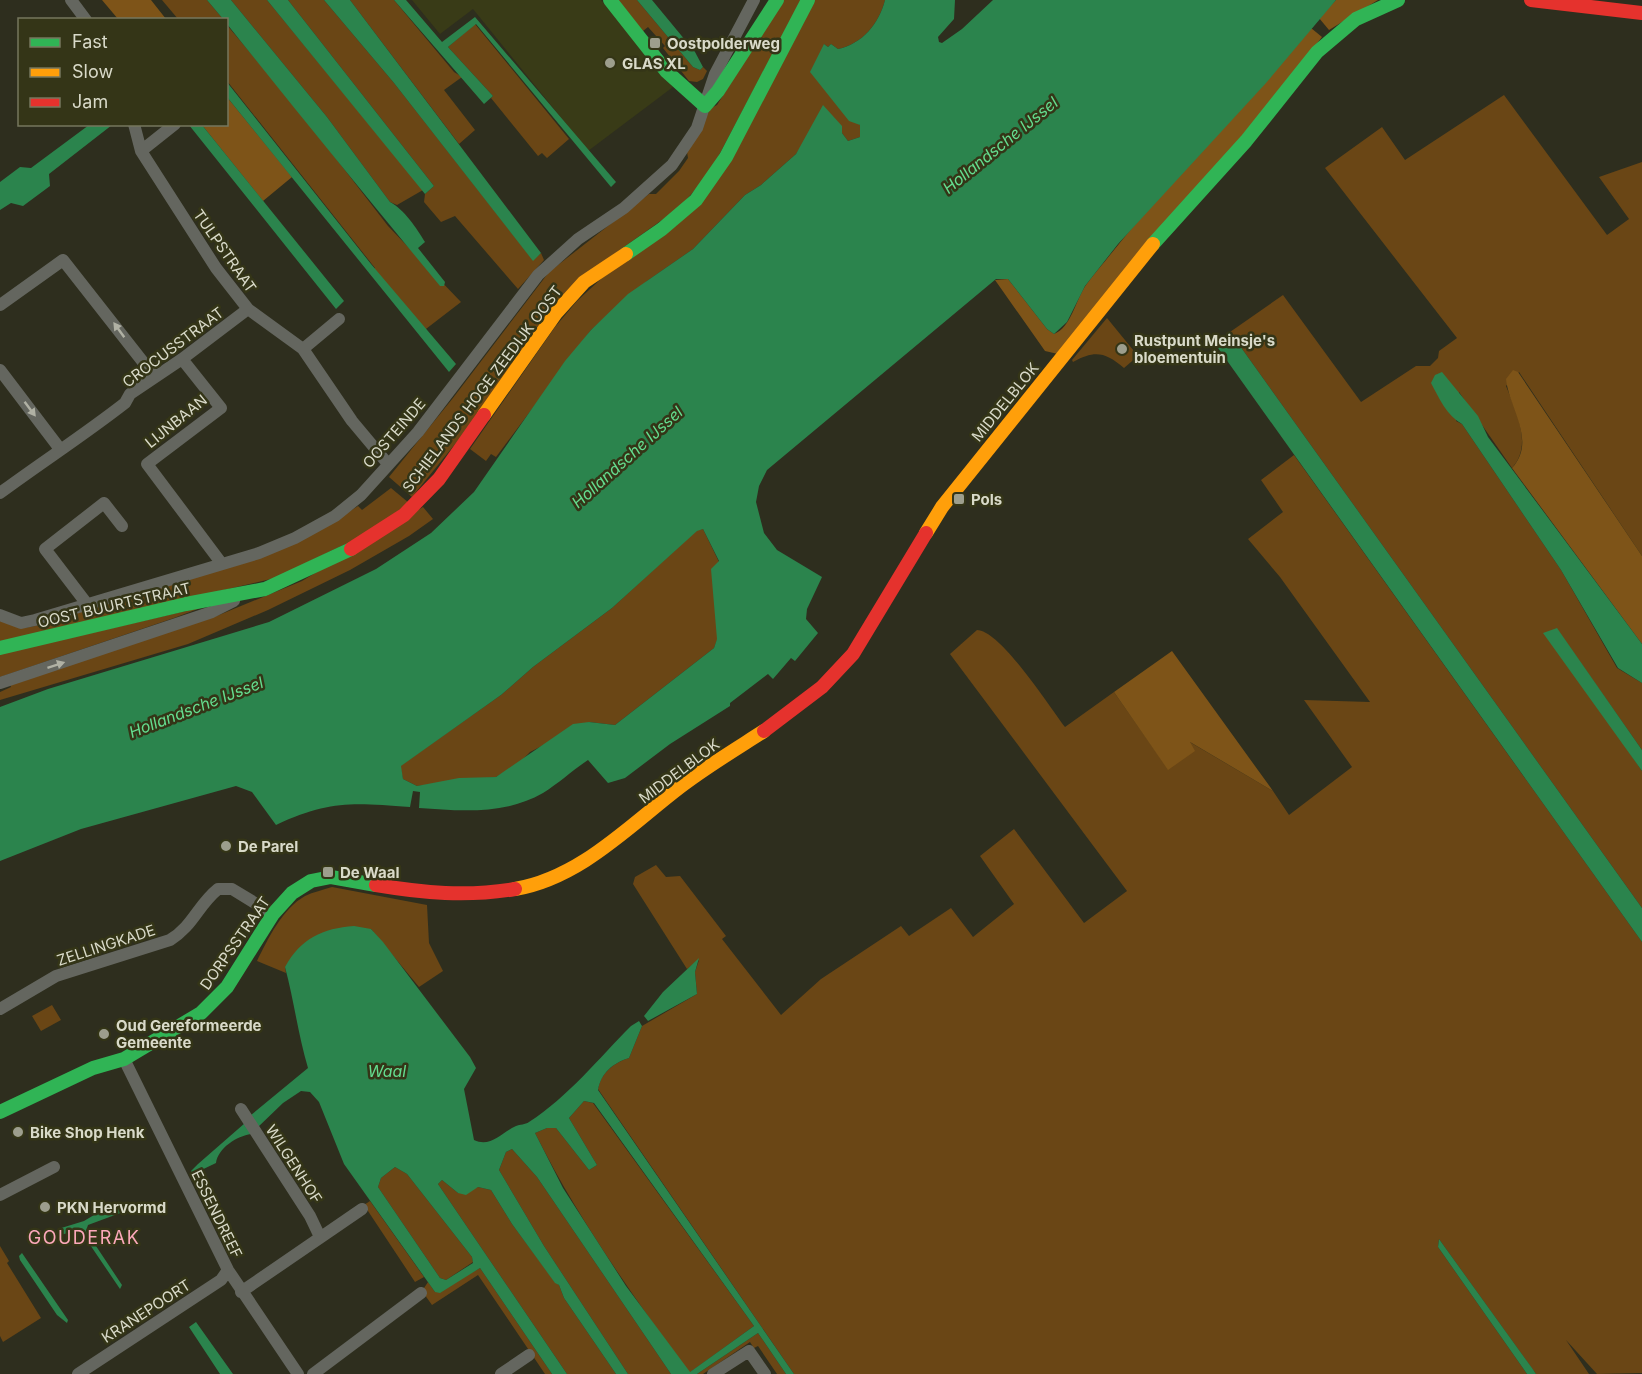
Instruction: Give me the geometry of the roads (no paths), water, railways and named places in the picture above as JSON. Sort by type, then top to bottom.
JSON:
[{"type":"street","points":[[71,0],[84,18]]},
{"type":"street","points":[[610,0],[672,76],[693,99],[705,106]]},
{"type":"street","name":"OOSTEINDE","points":[[0,615],[21,623],[222,564],[295,538],[335,516],[362,495],[418,432],[537,275],[578,239],[624,208],[672,165],[697,128],[715,74],[754,0]]},
{"type":"street","name":"OOSTEINDE","points":[[705,106],[718,92],[777,0]]},
{"type":"street","name":"SCHIELANDS HOGE ZEEDIJK OOST","points":[[235,594],[265,589],[340,556],[380,534],[415,506],[439,479],[556,313],[584,282],[662,229],[696,200],[726,157],[808,0]]},
{"type":"street","name":"MIDDELBLOK","points":[[639,821],[682,786],[792,712],[822,687],[853,654],[942,507],[1154,244],[1246,141],[1317,52],[1356,19],[1398,0]]},
{"type":"street","points":[[1532,0],[1642,13]]},
{"type":"street","name":"TULPSTRAAT","points":[[135,126],[141,151],[216,268],[248,309],[303,349],[352,421],[388,464]]},
{"type":"street","points":[[141,151],[172,126]]},
{"type":"street","points":[[0,305],[63,260],[154,376]]},
{"type":"street","name":"CROCUSSTRAAT","points":[[0,493],[60,449],[75,442],[154,376],[182,359],[248,309]]},
{"type":"street","points":[[303,349],[339,319]]},
{"type":"street","name":"LIJNBAAN","points":[[182,359],[221,408],[147,464],[222,564]]},
{"type":"street","points":[[0,370],[60,449]]},
{"type":"street","points":[[87,604],[45,549],[104,503],[122,526]]},
{"type":"street","points":[[0,683],[212,612],[230,604],[235,594]]},
{"type":"street","name":"OOST BUURTSTRAAT","points":[[0,648],[235,594]]},
{"type":"street","name":"DORPSSTRAAT","points":[[0,1112],[93,1068],[124,1059],[215,1002],[248,957],[273,914],[292,893],[311,881],[331,877],[431,894],[490,893],[539,885],[594,855],[639,821]]},
{"type":"street","name":"ZELLINGKADE","points":[[0,1009],[56,976],[170,940],[185,931],[209,897],[218,889],[232,890],[273,914]]},
{"type":"street","name":"ESSENDREEF","points":[[124,1059],[228,1270],[298,1374]]},
{"type":"street","name":"WILGENHOF","points":[[247,1119],[320,1237]]},
{"type":"street","points":[[0,1195],[54,1167]]},
{"type":"street","points":[[241,1292],[362,1209]]},
{"type":"street","name":"KRANEPOORT","points":[[78,1374],[221,1280],[228,1270]]},
{"type":"street","points":[[313,1374],[421,1293]]},
{"type":"street","points":[[713,1374],[749,1351],[765,1374]]},
{"type":"street","points":[[501,1374],[529,1355]]},
{"type":"water","points":[[207,0],[231,0],[327,117],[390,202],[400,209],[414,225],[425,242],[418,248],[445,282],[444,286],[440,286],[280,90],[228,25],[228,18],[222,18]]},
{"type":"water","points":[[267,0],[288,0],[434,186],[425,194]]},
{"type":"water","points":[[324,0],[350,0],[541,253],[533,261],[394,83]]},
{"type":"water","points":[[394,0],[406,0],[442,42],[475,17],[616,182],[611,187],[476,24],[448,47],[493,96],[484,104]]},
{"type":"water","points":[[637,0],[652,0],[695,52],[703,67],[700,70],[693,67]]},
{"type":"water","name":"Hollandsche IJssel","points":[[885,0],[955,0],[954,19],[938,37],[939,42],[942,43],[962,29],[993,0],[1336,0],[1266,83],[1118,244],[1085,286],[1067,322],[1054,334],[1047,329],[1008,279],[996,279],[767,470],[759,486],[756,502],[764,533],[777,550],[822,577],[807,609],[806,619],[818,633],[795,661],[791,658],[773,679],[768,674],[730,703],[730,706],[670,744],[625,778],[608,783],[588,760],[543,793],[514,805],[482,810],[419,808],[420,792],[413,791],[410,807],[356,804],[327,807],[276,825],[252,792],[236,786],[81,829],[0,861],[0,707],[48,689],[269,622],[376,569],[431,533],[474,492],[565,361],[591,330],[628,294],[693,249],[745,195],[761,185],[796,154],[823,105],[842,126],[842,133],[848,141],[860,137],[860,125],[849,121],[810,72],[824,44],[828,47],[831,44],[838,49],[855,43],[874,25]],"holes":[[[703,529],[719,561],[711,569],[717,639],[714,648],[615,725],[589,722],[573,724],[496,777],[459,778],[417,786],[403,779],[401,766],[501,695],[533,667],[612,608],[697,531]]]},
{"type":"water","points":[[228,84],[371,264],[456,364],[449,372],[228,98]]},
{"type":"water","points":[[88,126],[111,126],[49,174],[50,186],[23,206],[11,203],[0,210],[0,182],[20,167],[31,168]]},
{"type":"water","points":[[190,126],[203,126],[344,301],[336,309]]},
{"type":"water","points":[[1230,332],[1642,908],[1642,942],[1218,348]]},
{"type":"water","points":[[1442,372],[1478,416],[1488,437],[1642,644],[1642,683],[1618,668],[1561,570],[1462,424],[1444,406],[1431,383],[1435,375]]},
{"type":"water","points":[[1557,628],[1642,750],[1642,771],[1543,633]]},
{"type":"water","name":"Waal","points":[[343,927],[371,929],[470,1057],[476,1068],[464,1089],[474,1140],[480,1142],[491,1141],[516,1126],[527,1123],[543,1112],[570,1089],[631,1026],[639,1021],[642,1026],[629,1058],[609,1070],[598,1090],[794,1374],[786,1374],[758,1333],[697,1374],[671,1374],[537,1177],[512,1149],[506,1152],[499,1170],[544,1246],[628,1374],[616,1374],[564,1298],[559,1285],[555,1283],[512,1224],[491,1190],[478,1187],[466,1195],[458,1193],[442,1180],[438,1184],[567,1374],[552,1374],[480,1268],[440,1293],[435,1292],[344,1164],[319,1102],[310,1092],[301,1091],[283,1103],[257,1128],[251,1115],[308,1068],[285,967],[305,942],[322,932]],"holes":[[[584,1101],[594,1103],[754,1326],[690,1372],[626,1286],[563,1188],[535,1133],[547,1128],[556,1128],[589,1170],[597,1165],[569,1118]],[[395,1167],[407,1174],[472,1257],[473,1263],[446,1280],[440,1278],[378,1187],[381,1178]]]},
{"type":"water","points":[[699,958],[695,972],[697,994],[648,1021],[644,1016],[663,992]]},
{"type":"water","points":[[245,1123],[251,1134],[240,1137],[229,1144],[220,1152],[216,1163],[193,1174],[191,1171],[198,1164]]},
{"type":"water","points":[[120,1204],[123,1212],[88,1225],[86,1231],[122,1285],[120,1289],[80,1230],[60,1235],[58,1229],[84,1221],[109,1206]]},
{"type":"water","points":[[1439,1239],[1536,1374],[1527,1374],[1438,1247]]},
{"type":"water","points":[[22,1253],[68,1320],[67,1323],[57,1315],[20,1260],[19,1256]]},
{"type":"water","points":[[196,1322],[233,1374],[220,1374],[189,1327]]},
{"type":"place","name":"Oostpolderweg","points":[[655,43]]},
{"type":"place","name":"GLAS XL","points":[[610,63]]},
{"type":"place","name":"Rustpunt Meinsje's bloementuin","points":[[1122,349]]},
{"type":"place","name":"Pols","points":[[959,499]]},
{"type":"place","name":"De Parel","points":[[226,846]]},
{"type":"place","name":"De Waal","points":[[328,872]]},
{"type":"place","name":"Oud Gereformeerde Gemeente","points":[[104,1034]]},
{"type":"place","name":"Bike Shop Henk","points":[[18,1132]]},
{"type":"place","name":"PKN Hervormd","points":[[45,1207]]},
{"type":"district","name":"GOUDERAK","points":[[84,1237]]}]
